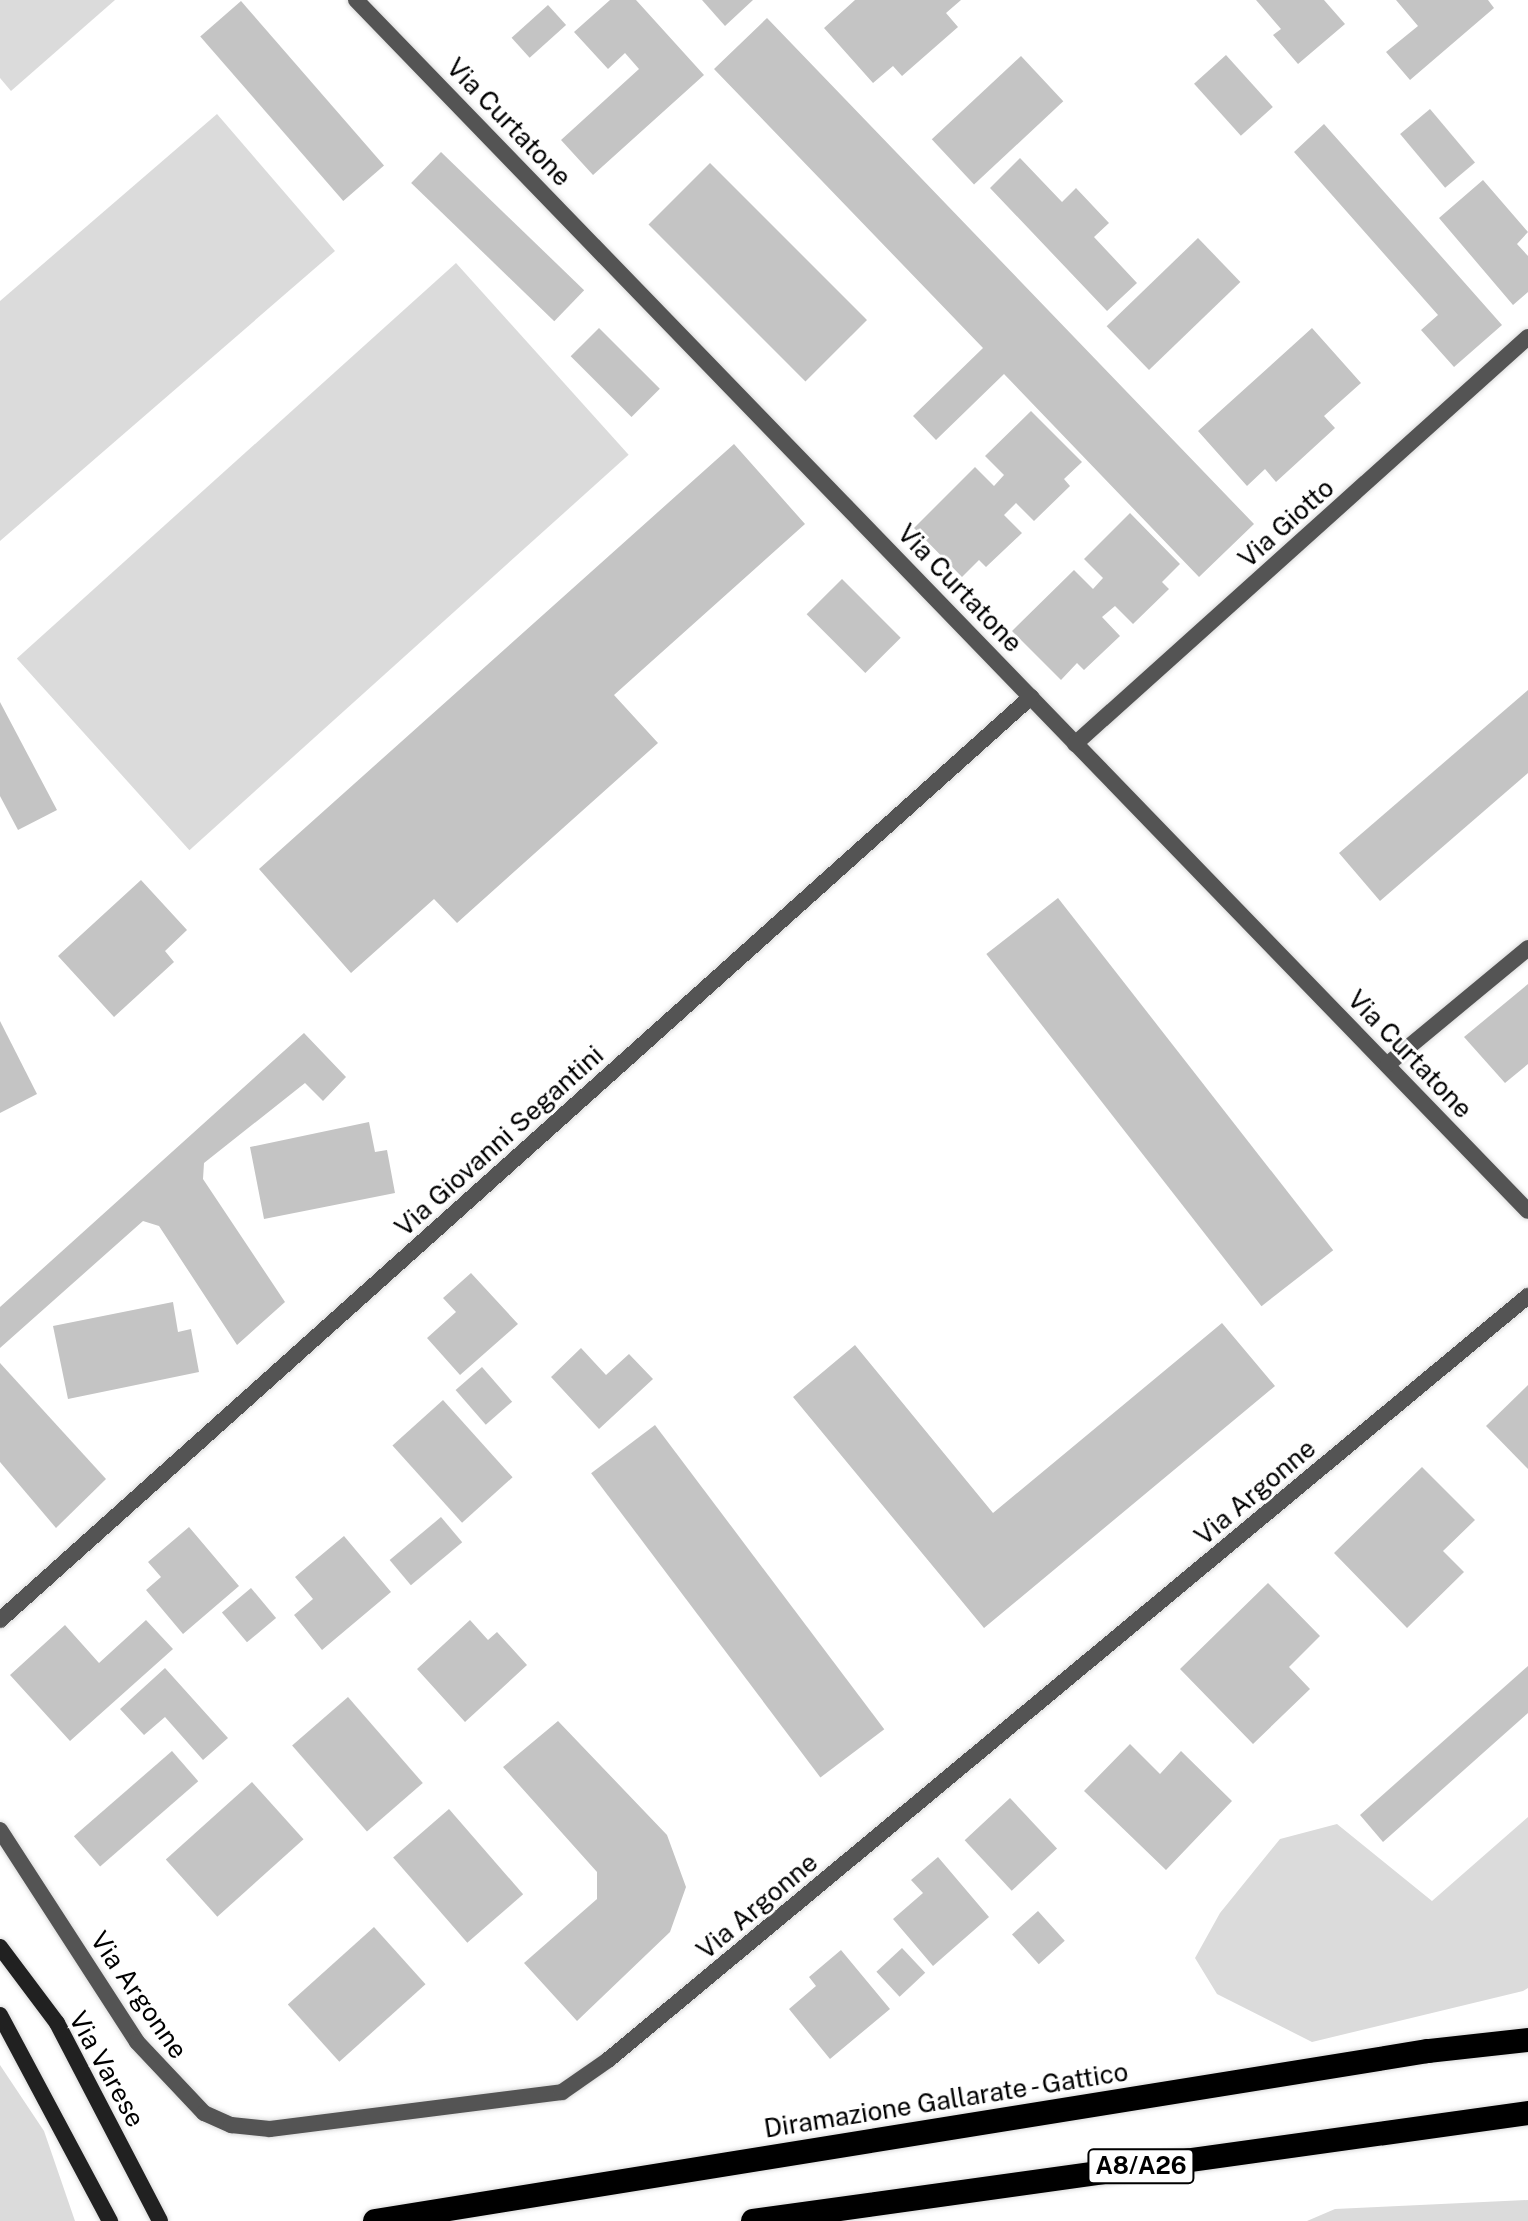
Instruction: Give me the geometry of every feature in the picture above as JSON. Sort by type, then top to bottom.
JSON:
[{"type":"highway","name":"Diramazione Gallarate - Gattico","points":[[357,2221],[1412,2053],[1528,2040]]},
{"type":"highway","name":"A8/A26","points":[[753,2221],[1528,2113]]},
{"type":"main road","name":"Via Varese","points":[[0,1947],[74,2052],[160,2221]]},
{"type":"main road","points":[[0,2015],[110,2221]]},
{"type":"street","name":"Via Curtatone","points":[[356,0],[1528,1211]]},
{"type":"street","name":"Via Giotto","points":[[1075,744],[1528,337]]},
{"type":"street","name":"Via Giovanni Segantini","points":[[0,1620],[1031,697]]},
{"type":"street","points":[[1388,1064],[1528,948]]},
{"type":"street","name":"Via Argonne","points":[[0,1830],[137,2042],[204,2113],[231,2125],[270,2129],[562,2092],[620,2051],[1528,1296]]},
{"type":"shaded area","points":[[0,0],[115,0],[11,91],[0,78]]},
{"type":"shaded area","points":[[217,114],[335,251],[0,541],[0,301]]},
{"type":"shaded area","points":[[456,263],[629,455],[189,850],[17,658]]},
{"type":"shaded area","points":[[1528,1817],[1528,1988],[1523,1991],[1312,2042],[1217,1994],[1195,1958],[1220,1913],[1280,1839],[1337,1824],[1432,1901]]},
{"type":"shaded area","points":[[0,2065],[44,2131],[75,2221],[0,2221]]},
{"type":"shaded area","points":[[1528,2200],[1528,2221],[1307,2221],[1335,2209]]},
{"type":"building","points":[[610,0],[636,0],[704,75],[593,175],[561,140],[639,69],[625,53],[608,69],[574,32]]},
{"type":"building","points":[[702,0],[753,0],[725,26]]},
{"type":"building","points":[[855,0],[961,0],[946,13],[958,27],[902,76],[893,66],[873,83],[824,28]]},
{"type":"building","points":[[1256,0],[1324,0],[1345,24],[1298,64],[1273,35],[1281,29]]},
{"type":"building","points":[[1396,0],[1488,0],[1494,8],[1410,80],[1386,52],[1418,26]]},
{"type":"building","points":[[241,1],[384,166],[343,201],[200,36]]},
{"type":"building","points":[[548,5],[566,25],[530,58],[512,38]]},
{"type":"building","points":[[767,18],[1254,524],[1199,577],[1004,374],[936,440],[913,416],[983,348],[714,69]]},
{"type":"building","points":[[1226,55],[1273,107],[1241,136],[1194,84]]},
{"type":"building","points":[[1021,56],[1063,101],[974,185],[932,139]]},
{"type":"building","points":[[1430,109],[1475,163],[1445,188],[1400,134]]},
{"type":"building","points":[[1324,124],[1502,325],[1454,367],[1421,330],[1438,315],[1294,152]]},
{"type":"building","points":[[441,152],[584,290],[554,321],[411,183]]},
{"type":"building","points":[[1020,158],[1062,202],[1076,188],[1109,223],[1094,237],[1137,283],[1107,311],[990,188]]},
{"type":"building","points":[[710,163],[867,320],[805,381],[648,225]]},
{"type":"building","points":[[1483,180],[1528,232],[1517,244],[1528,256],[1528,292],[1513,305],[1439,218]]},
{"type":"building","points":[[1198,238],[1240,282],[1149,370],[1107,326]]},
{"type":"building","points":[[599,328],[660,389],[632,417],[571,356]]},
{"type":"building","points":[[1312,328],[1361,383],[1324,416],[1335,428],[1276,482],[1265,469],[1247,486],[1198,431]]},
{"type":"building","points":[[1031,411],[1082,462],[1064,479],[1070,486],[1034,521],[1016,503],[1004,515],[1022,533],[986,567],[979,560],[962,577],[914,528],[975,467],[994,486],[1004,475],[985,456]]},
{"type":"building","points":[[734,444],[805,524],[614,695],[658,743],[457,923],[434,899],[351,973],[259,869]]},
{"type":"building","points":[[1130,513],[1180,564],[1162,582],[1169,589],[1133,624],[1115,606],[1102,617],[1120,636],[1084,670],[1077,663],[1061,680],[1012,631],[1074,570],[1093,589],[1103,578],[1084,559]]},
{"type":"building","points":[[842,579],[901,638],[865,673],[807,614]]},
{"type":"building","points":[[1528,690],[1528,773],[1380,901],[1339,853]]},
{"type":"building","points":[[0,702],[57,810],[18,830],[0,796]]},
{"type":"building","points":[[141,880],[187,930],[165,951],[174,962],[114,1017],[58,956]]},
{"type":"building","points":[[1058,898],[1333,1250],[1261,1306],[986,954]]},
{"type":"building","points":[[1528,984],[1528,1064],[1505,1083],[1464,1037]]},
{"type":"building","points":[[0,1021],[37,1094],[0,1113]]},
{"type":"building","points":[[304,1033],[346,1077],[323,1101],[305,1083],[204,1163],[203,1179],[285,1302],[237,1345],[159,1226],[143,1221],[0,1348],[0,1307]]},
{"type":"building","points":[[369,1122],[375,1152],[387,1150],[395,1193],[264,1219],[250,1147]]},
{"type":"building","points":[[471,1273],[518,1324],[460,1375],[427,1338],[456,1312],[443,1298]]},
{"type":"building","points":[[173,1302],[178,1332],[191,1329],[199,1372],[68,1399],[53,1326]]},
{"type":"building","points":[[1222,1323],[1275,1386],[984,1628],[793,1397],[855,1345],[993,1513]]},
{"type":"building","points":[[581,1348],[606,1375],[629,1354],[653,1379],[599,1429],[551,1377]]},
{"type":"building","points":[[0,1363],[106,1479],[56,1528],[0,1462]]},
{"type":"building","points":[[482,1367],[512,1402],[486,1425],[456,1390]]},
{"type":"building","points":[[1528,1385],[1528,1469],[1486,1426]]},
{"type":"building","points":[[443,1400],[513,1477],[462,1523],[392,1446]]},
{"type":"building","points":[[655,1425],[884,1729],[820,1777],[591,1473]]},
{"type":"building","points":[[1422,1467],[1475,1520],[1443,1551],[1464,1572],[1407,1628],[1334,1553]]},
{"type":"building","points":[[441,1517],[462,1542],[411,1585],[390,1560]]},
{"type":"building","points":[[189,1527],[239,1586],[183,1634],[146,1590],[161,1577],[148,1562]]},
{"type":"building","points":[[344,1536],[391,1592],[322,1650],[294,1615],[313,1599],[295,1577]]},
{"type":"building","points":[[1268,1583],[1320,1636],[1289,1667],[1310,1689],[1253,1744],[1180,1669]]},
{"type":"building","points":[[251,1588],[276,1618],[247,1642],[222,1612]]},
{"type":"building","points":[[146,1620],[173,1649],[70,1741],[10,1675],[65,1625],[99,1663]]},
{"type":"building","points":[[470,1620],[488,1640],[497,1632],[527,1665],[465,1722],[417,1669]]},
{"type":"building","points":[[1528,1666],[1528,1713],[1383,1842],[1360,1815]]},
{"type":"building","points":[[165,1668],[228,1738],[203,1760],[165,1717],[144,1735],[120,1709]]},
{"type":"building","points":[[348,1697],[423,1783],[367,1832],[292,1746]]},
{"type":"building","points":[[558,1721],[667,1835],[686,1887],[670,1932],[577,2021],[524,1963],[597,1899],[597,1872],[503,1767]]},
{"type":"building","points":[[1130,1744],[1160,1774],[1181,1751],[1232,1801],[1166,1870],[1084,1791]]},
{"type":"building","points":[[172,1751],[198,1781],[100,1866],[74,1836]]},
{"type":"building","points":[[252,1782],[304,1839],[217,1917],[166,1860]]},
{"type":"building","points":[[1010,1798],[1057,1848],[1012,1891],[965,1840]]},
{"type":"building","points":[[449,1809],[523,1894],[467,1943],[393,1858]]},
{"type":"building","points":[[938,1857],[989,1917],[933,1966],[893,1919],[923,1893],[911,1880]]},
{"type":"building","points":[[1038,1911],[1065,1941],[1039,1964],[1012,1934]]},
{"type":"building","points":[[374,1927],[426,1984],[339,2062],[288,2005]]},
{"type":"building","points":[[902,1948],[925,1973],[900,1997],[876,1972]]},
{"type":"building","points":[[841,1950],[890,2009],[830,2059],[789,2009],[816,1986],[809,1977]]}]
